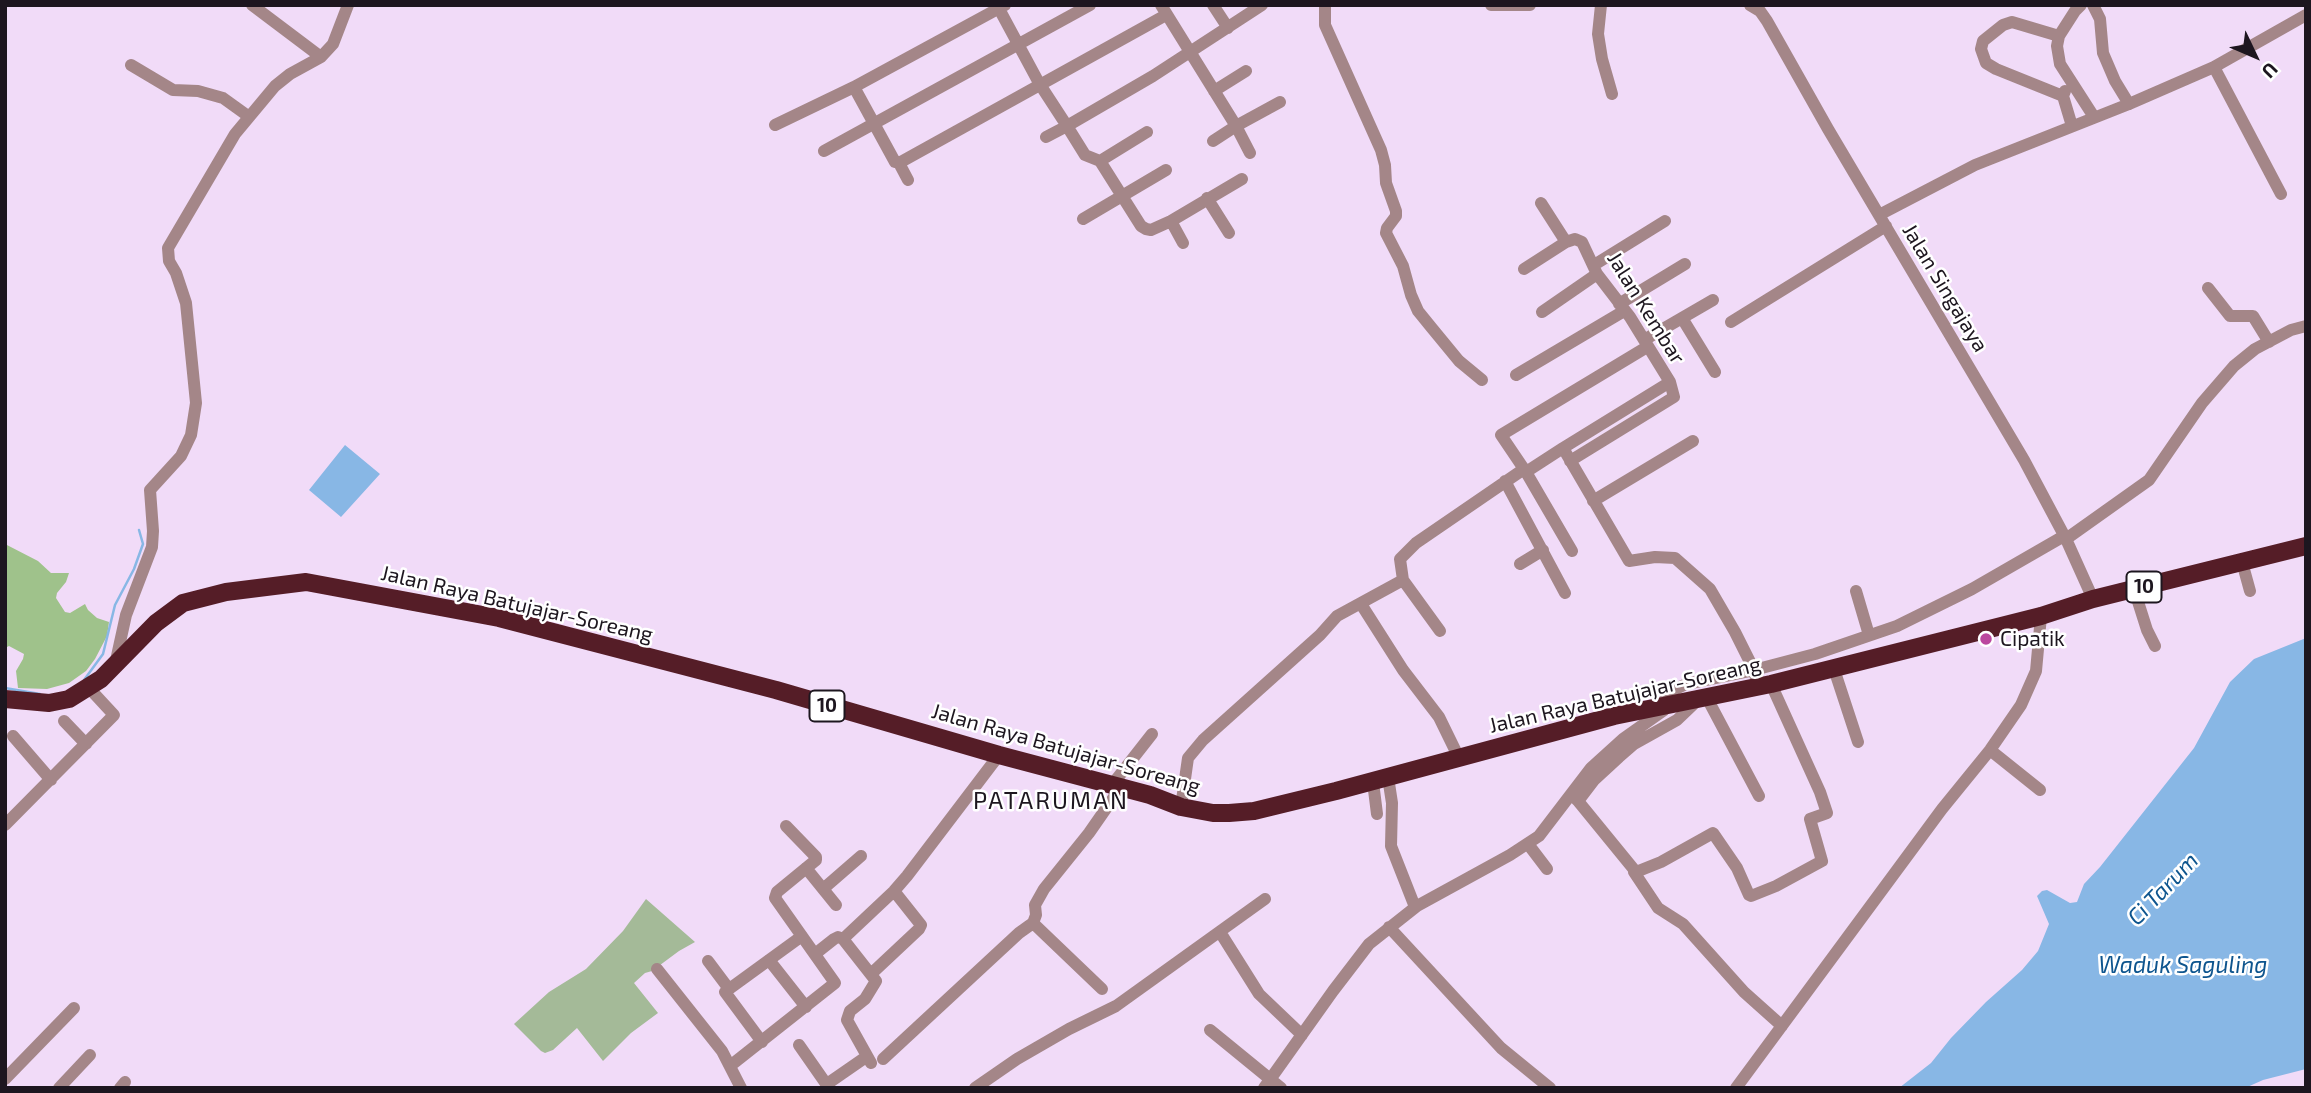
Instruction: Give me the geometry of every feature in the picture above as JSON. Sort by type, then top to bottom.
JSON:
[{"type":"highway","name":"Jalan Raya Batujajar-Soreang","points":[[5,699],[49,703],[69,699],[89,688],[156,622],[183,603],[226,592],[306,582],[499,618],[776,690],[1116,786],[1181,807],[1218,813],[1254,811],[1573,727],[1701,699],[1759,679],[1834,669],[2041,616],[2093,599],[2306,546]]},
{"type":"street","points":[[251,5],[321,57]]},
{"type":"street","points":[[115,665],[126,615],[152,547],[150,490],[181,456],[191,435],[196,402],[186,303],[167,252],[217,162],[248,116],[282,79],[321,57],[335,40],[348,5]]},
{"type":"street","points":[[824,151],[1090,5]]},
{"type":"street","points":[[1213,5],[1228,28]]},
{"type":"street","points":[[1046,137],[1191,53],[1262,5]]},
{"type":"street","points":[[1325,5],[1325,25],[1381,150],[1386,183],[1396,211],[1386,233],[1403,266],[1406,282],[1418,311],[1459,361],[1482,380]]},
{"type":"street","points":[[1491,5],[1530,5]]},
{"type":"street","points":[[1601,5],[1598,34],[1612,94]]},
{"type":"street","points":[[2081,5],[2059,36],[2057,46],[2060,64],[2094,117]]},
{"type":"street","points":[[2094,5],[2100,19],[2103,53],[2129,104]]},
{"type":"street","points":[[775,125],[853,87],[1000,6],[1039,83],[1067,127],[1085,155],[1100,161],[1141,226],[1146,229],[1156,228],[1171,221],[1242,178]]},
{"type":"street","name":"Jalan Singajaya","points":[[1759,7],[2024,460],[2065,537],[2093,599]]},
{"type":"street","points":[[899,163],[1163,10],[1236,125],[1250,153]]},
{"type":"street","points":[[1731,322],[1958,173],[2214,67],[2306,15]]},
{"type":"street","points":[[2059,36],[2012,22],[2003,25],[1983,41],[1981,49],[1986,63],[1996,69],[2063,96]]},
{"type":"street","points":[[131,65],[173,90],[223,98],[248,116]]},
{"type":"street","points":[[2214,67],[2281,194]]},
{"type":"street","points":[[1214,91],[1246,71]]},
{"type":"street","points":[[2072,126],[2063,96],[2065,91],[2074,86]]},
{"type":"street","points":[[853,87],[908,180]]},
{"type":"street","points":[[1213,141],[1236,125],[1280,102]]},
{"type":"street","points":[[1100,161],[1147,132]]},
{"type":"street","points":[[1083,219],[1166,170]]},
{"type":"street","points":[[1207,198],[1229,233]]},
{"type":"street","points":[[1524,269],[1566,242],[1541,203]]},
{"type":"street","points":[[1171,221],[1183,243]]},
{"type":"street","points":[[1542,312],[1595,269],[1665,221]]},
{"type":"street","name":"Jalan Kembar","points":[[1403,580],[1399,566],[1400,559],[1407,551],[1505,481],[1670,382],[1630,317],[1595,269],[1582,242],[1575,239],[1566,242]]},
{"type":"street","points":[[1516,375],[1685,264]]},
{"type":"street","points":[[2208,288],[2230,316],[2253,316],[2267,338]]},
{"type":"street","points":[[1572,551],[1525,470],[1501,435],[1713,300]]},
{"type":"street","points":[[1682,318],[1715,373]]},
{"type":"street","points":[[1575,798],[1607,752],[1669,705],[1670,692],[1677,687],[1759,679],[1815,654],[1897,626],[1972,589],[2065,537],[2149,480],[2196,410],[2224,375],[2267,338],[2306,326]]},
{"type":"street","points":[[1570,461],[1674,397],[1670,382]]},
{"type":"street","points":[[1593,501],[1693,442]]},
{"type":"street","points":[[1563,448],[1629,561],[1656,557],[1675,558],[1710,589],[1827,813],[1810,819],[1822,860],[1776,886],[1751,896],[1737,867],[1713,833],[1661,862],[1634,872]]},
{"type":"street","points":[[1505,481],[1565,593]]},
{"type":"street","points":[[1520,564],[1543,550]]},
{"type":"street","points":[[2242,562],[2250,591]]},
{"type":"street","points":[[1181,807],[1188,758],[1203,740],[1320,635],[1332,620],[1403,580],[1440,631]]},
{"type":"street","points":[[2134,589],[2155,646]]},
{"type":"street","points":[[1856,591],[1869,635]]},
{"type":"street","points":[[1361,604],[1403,670],[1438,717],[1459,758]]},
{"type":"street","points":[[1736,1088],[2021,705],[2031,683],[2039,654],[2041,616]]},
{"type":"street","points":[[1834,669],[1858,742]]},
{"type":"street","points":[[8,817],[51,780],[114,715],[89,688]]},
{"type":"street","points":[[1267,1083],[1369,944],[1415,907],[1528,844],[1619,757],[1643,739],[1677,720],[1701,699],[1759,796]]},
{"type":"street","points":[[64,721],[86,744]]},
{"type":"street","points":[[799,1045],[828,1086],[873,1060],[1032,923],[1036,915],[1035,905],[1044,889],[1089,833],[1116,786],[1152,734]]},
{"type":"street","points":[[13,736],[51,780]]},
{"type":"street","points":[[1990,750],[2040,790]]},
{"type":"street","points":[[843,939],[894,891],[999,755]]},
{"type":"street","points":[[1377,814],[1380,779]]},
{"type":"street","points":[[1380,779],[1392,803],[1391,846],[1415,907]]},
{"type":"street","points":[[1575,798],[1608,835],[1658,908],[1683,924],[1744,992],[1782,1026]]},
{"type":"street","points":[[730,1066],[835,983],[775,898],[775,894],[816,857],[786,825]]},
{"type":"street","points":[[1528,844],[1546,869]]},
{"type":"street","points":[[823,889],[861,856]]},
{"type":"street","points":[[806,868],[835,905]]},
{"type":"street","points":[[871,974],[921,925],[894,891]]},
{"type":"street","points":[[975,1088],[1007,1065],[1116,1006],[1265,899]]},
{"type":"street","points":[[1032,923],[1102,989]]},
{"type":"street","points":[[1389,927],[1501,1048],[1550,1088]]},
{"type":"street","points":[[1220,932],[1259,994],[1302,1035]]},
{"type":"street","points":[[762,1042],[725,992],[802,936]]},
{"type":"street","points":[[816,954],[834,939],[843,939],[876,981],[864,999],[850,1011],[847,1020],[873,1060]]},
{"type":"street","points":[[769,960],[806,1007]]},
{"type":"street","points":[[708,961],[729,989]]},
{"type":"street","points":[[657,969],[722,1051],[741,1088]]},
{"type":"street","points":[[5,1079],[74,1008]]},
{"type":"street","points":[[1210,1030],[1267,1083],[1281,1088]]},
{"type":"street","points":[[59,1088],[90,1055]]},
{"type":"green space","points":[[5,544],[38,561],[51,573],[69,573],[56,598],[65,612],[70,613],[85,604],[97,618],[109,622],[107,636],[95,659],[86,671],[69,683],[47,689],[18,688],[16,671],[24,654],[9,646],[5,648]]},
{"type":"green space","points":[[646,899],[695,942],[645,973],[634,983],[658,1013],[631,1033],[603,1061],[577,1028],[553,1050],[545,1053],[541,1051],[514,1024],[549,992],[586,969],[623,931]]},
{"type":"water","points":[[345,445],[380,474],[341,517],[309,490]]},
{"type":"water","name":"Waduk Saguling","points":[[2306,638],[2306,1069],[2263,1080],[2245,1088],[1899,1088],[1931,1063],[1951,1038],[2022,970],[2038,951],[2049,924],[2037,896],[2047,890],[2070,903],[2077,902],[2084,884],[2194,748],[2230,682],[2254,659]]},
{"type":"waterway","points":[[84,680],[103,654],[115,605],[134,569],[143,544],[139,530]]},
{"type":"waterway","points":[[5,688],[40,694]]},
{"type":"place","name":"Cipatik","points":[[1986,639]]},
{"type":"district","name":"PATARUMAN","points":[[1051,801]]},
{"type":"water label","name":"Ci Tarum","points":[[2163,889]]}]
